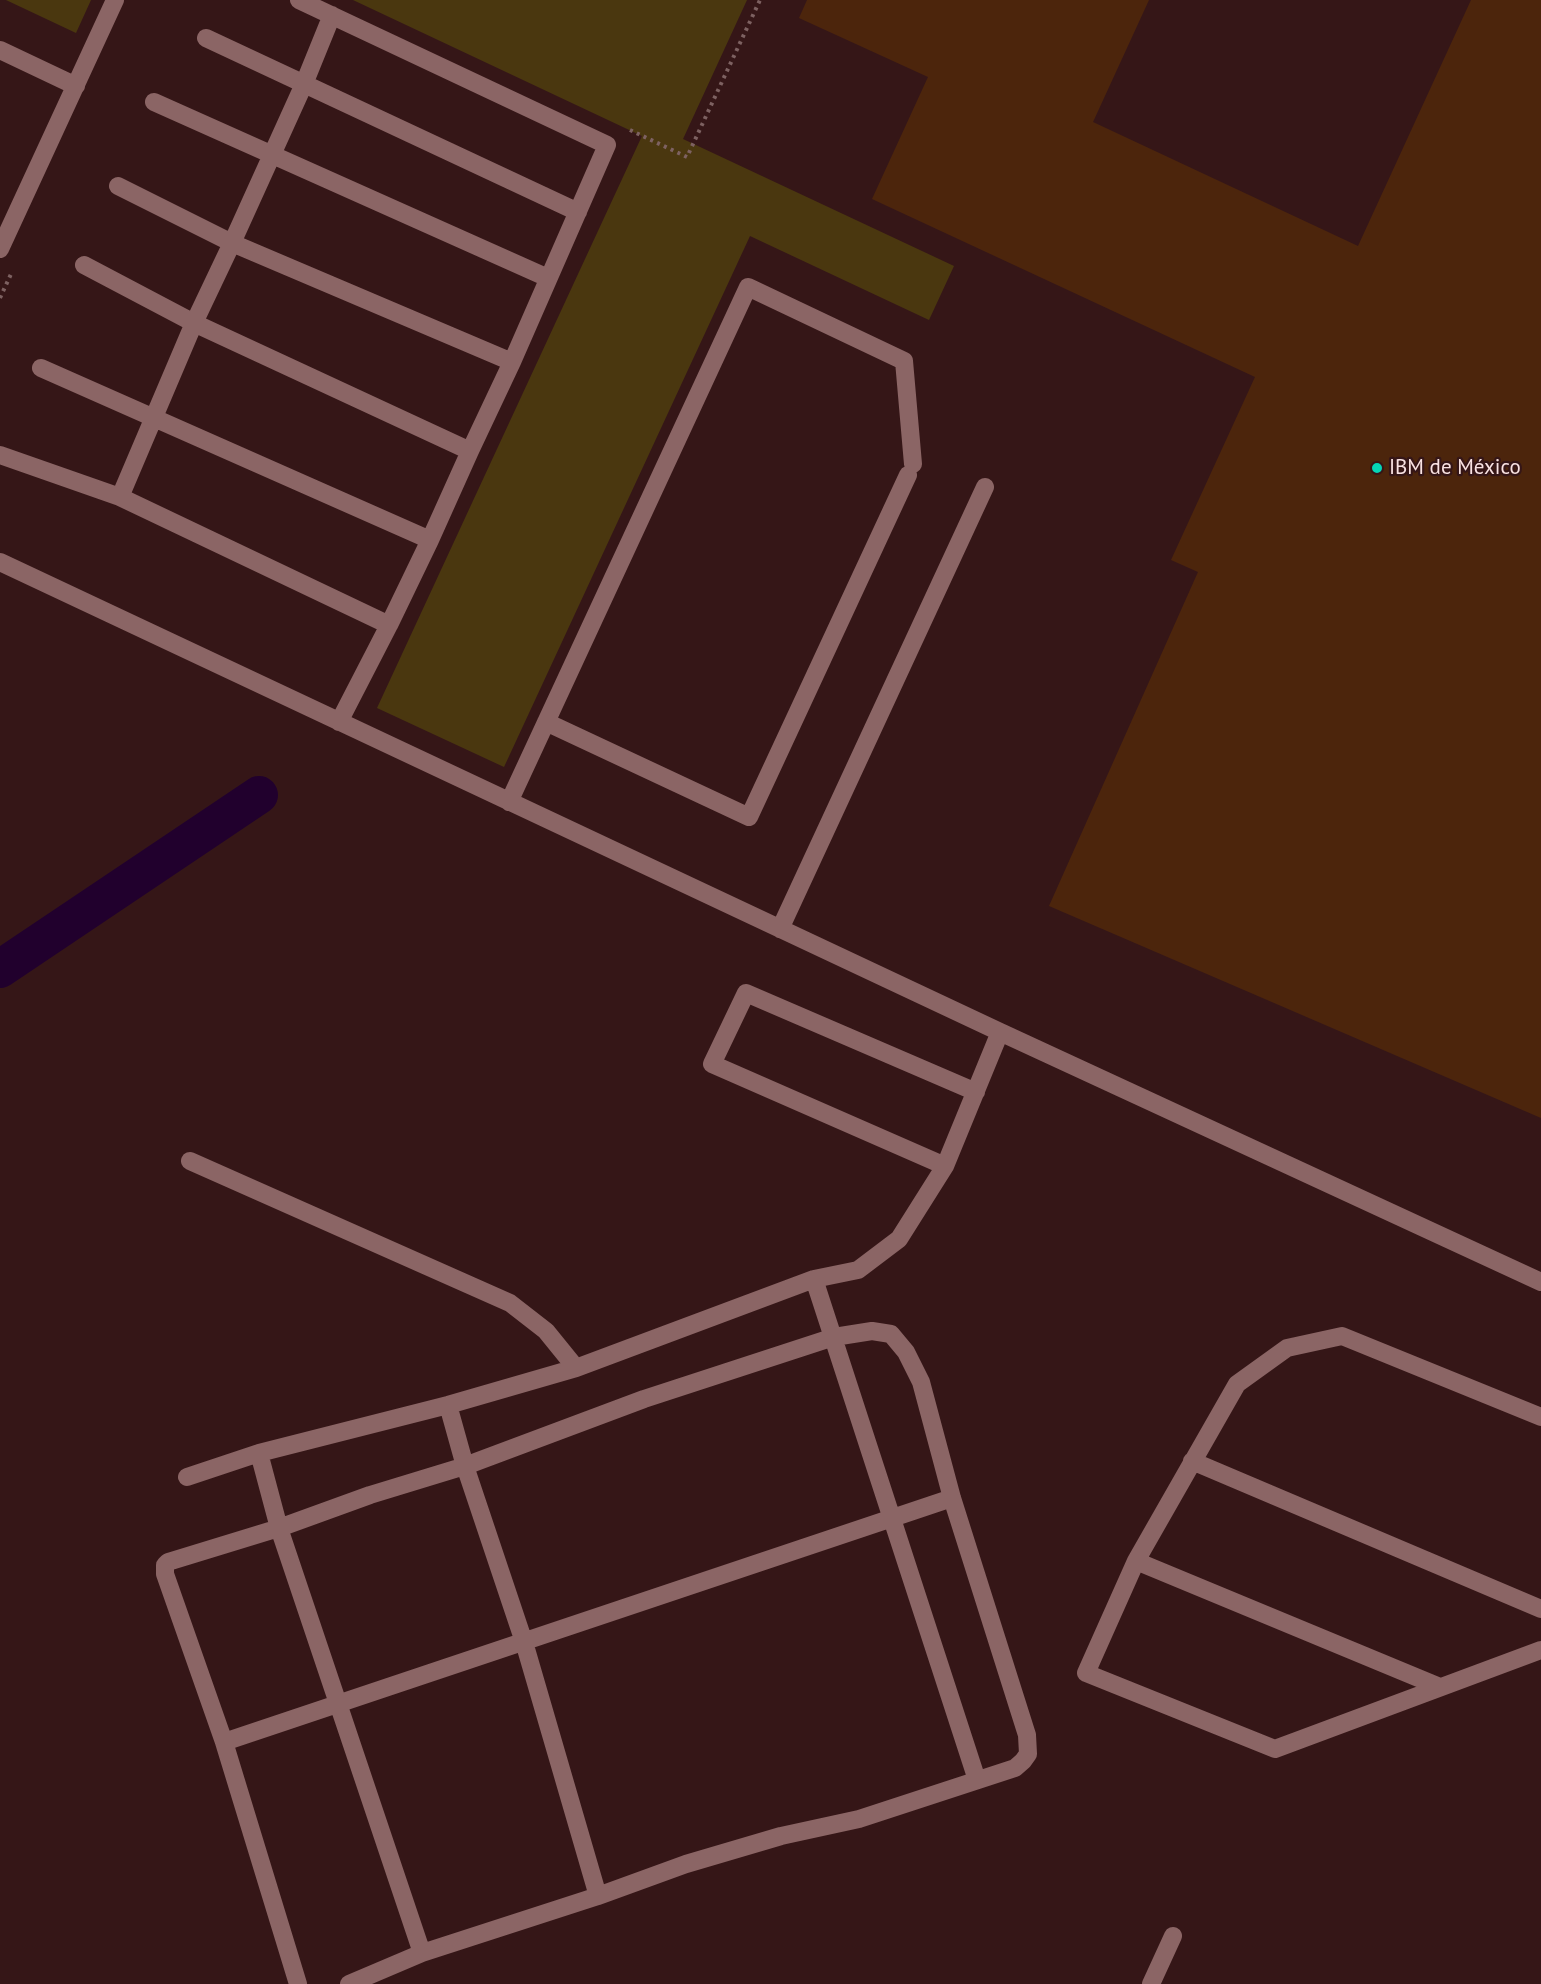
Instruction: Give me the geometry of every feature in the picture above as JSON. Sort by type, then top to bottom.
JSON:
[{"type":"street","points":[[0,249],[116,0]]},
{"type":"street","points":[[299,0],[607,145],[512,362],[430,540],[339,722]]},
{"type":"street","points":[[120,497],[152,418],[304,84],[332,15]]},
{"type":"street","points":[[206,38],[578,212]]},
{"type":"street","points":[[0,50],[76,86]]},
{"type":"street","points":[[154,102],[548,278]]},
{"type":"street","points":[[118,186],[232,243],[512,362]]},
{"type":"street","points":[[84,265],[194,323],[470,451]]},
{"type":"street","points":[[509,802],[546,722],[705,380],[748,288],[904,361],[910,469],[749,817],[546,722]]},
{"type":"street","points":[[41,368],[430,540]]},
{"type":"street","points":[[0,455],[120,497],[389,625]]},
{"type":"street","points":[[780,929],[985,486]]},
{"type":"street","points":[[0,562],[1000,1032],[1541,1282]]},
{"type":"street","points":[[945,1166],[712,1064],[746,993],[976,1092]]},
{"type":"street","points":[[187,1477],[259,1453],[448,1405],[576,1368],[814,1279],[858,1270],[899,1239],[945,1166],[1000,1032]]},
{"type":"street","points":[[190,1161],[510,1303],[546,1331],[576,1368]]},
{"type":"street","points":[[814,1279],[977,1780]]},
{"type":"street","points":[[298,1984],[224,1742],[165,1574],[165,1565],[171,1560],[279,1528],[370,1495],[465,1466],[644,1399],[834,1337],[872,1331],[891,1334],[906,1352],[921,1382],[952,1498],[1027,1735],[1028,1754],[1015,1768],[859,1819],[781,1836],[686,1864],[598,1896],[422,1953],[349,1984]]},
{"type":"street","points":[[1541,1417],[1342,1336],[1287,1348],[1237,1384],[1136,1561],[1086,1673],[1275,1749],[1541,1650]]},
{"type":"street","points":[[448,1405],[465,1466],[524,1642],[598,1896]]},
{"type":"street","points":[[259,1453],[279,1528],[422,1953]]},
{"type":"street","points":[[1192,1461],[1541,1609]]},
{"type":"street","points":[[224,1742],[952,1498]]},
{"type":"street","points":[[1136,1561],[1440,1687]]},
{"type":"street","points":[[1151,1984],[1173,1936]]},
{"type":"path","points":[[687,157],[760,0]]},
{"type":"shaded area","points":[[6,0],[91,0],[76,33]]},
{"type":"shaded area","points":[[353,0],[747,0],[683,139],[954,266],[929,320],[750,236],[504,767],[377,708],[642,136]]},
{"type":"building","name":"IBM de México","points":[[807,0],[1149,0],[1093,122],[1358,246],[1471,0],[1541,0],[1541,1118],[1049,906],[1198,572],[1171,560],[1255,377],[872,199],[928,77],[799,18]]},
{"type":"waterway","points":[[0,969],[259,795]]},
{"type":"place","name":"IBM de México","points":[[1377,468]]}]
